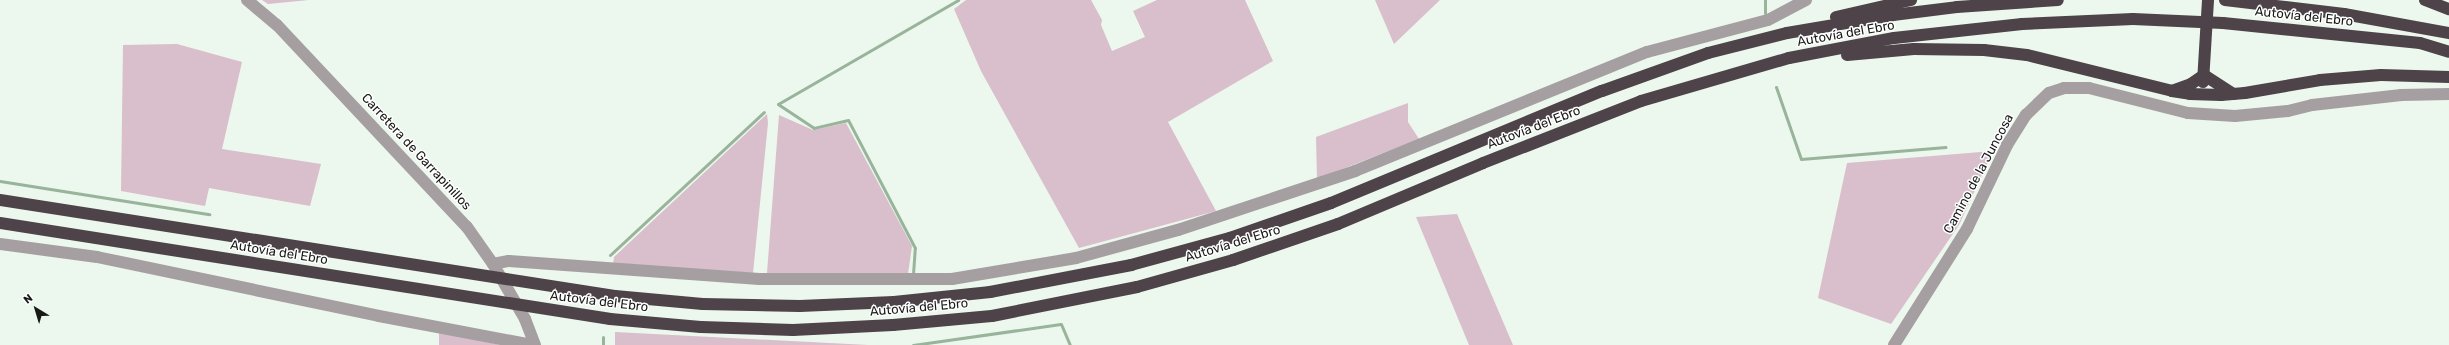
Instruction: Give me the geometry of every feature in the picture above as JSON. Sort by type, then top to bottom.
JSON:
[{"type":"highway","points":[[1787,33],[1805,24],[1911,0]]},
{"type":"highway","name":"Autovía del Ebro","points":[[0,200],[479,276],[615,296],[703,304],[808,306],[894,302],[990,292],[1131,265],[1230,238],[1331,203],[1473,143],[1633,80],[1708,53],[1787,33],[1957,7],[2058,0]]},
{"type":"highway","points":[[2203,95],[2208,0]]},
{"type":"highway","name":"Autovía del Ebro","points":[[2225,0],[2351,15],[2449,33]]},
{"type":"highway","points":[[2425,0],[2449,9]]},
{"type":"highway","name":"Autovía del Ebro","points":[[0,223],[610,319],[701,327],[793,330],[893,325],[992,316],[1137,287],[1233,260],[1338,224],[1483,163],[1641,101],[1768,64],[1894,38],[2022,24],[2133,19],[2223,23],[2420,43],[2449,52]]},
{"type":"highway","points":[[1768,64],[1914,48],[1984,50],[2027,55],[2172,90],[2203,95],[2234,94],[2320,80],[2382,76],[2449,77]]},
{"type":"highway","points":[[2172,90],[2191,84],[2204,75]]},
{"type":"highway","points":[[2204,75],[2234,94]]},
{"type":"street","name":"Carretera de Garrapinillos","points":[[247,0],[277,25],[467,227],[493,264],[525,320],[533,345]]},
{"type":"street","points":[[493,264],[509,261],[758,279],[952,279],[1076,258],[1178,230],[1355,172],[1647,52],[1768,20],[1806,0]]},
{"type":"street","name":"Camino de la Juncosa","points":[[1894,345],[1967,230],[2008,145],[2026,115],[2049,93],[2064,88],[2089,88],[2188,113],[2235,116],[2288,111],[2312,105],[2394,96],[2449,94]]},
{"type":"street","points":[[2202,114],[2203,95]]},
{"type":"street","points":[[0,244],[97,257],[379,316],[533,345]]},
{"type":"shaded area","points":[[262,0],[309,0],[268,4]]},
{"type":"shaded area","points":[[966,0],[1091,0],[1102,20],[1101,25],[1112,51],[1145,37],[1133,11],[1157,0],[1245,0],[1273,61],[1168,122],[1216,211],[1079,248],[981,71],[954,9]]},
{"type":"shaded area","points":[[1375,0],[1440,0],[1394,44]]},
{"type":"shaded area","points":[[177,44],[242,62],[222,149],[321,164],[310,206],[209,188],[205,206],[121,191],[123,45]]},
{"type":"shaded area","points":[[1408,103],[1408,122],[1419,139],[1317,179],[1316,137]]},
{"type":"shaded area","points":[[767,114],[768,123],[753,273],[613,265],[614,257]]},
{"type":"shaded area","points":[[779,115],[813,130],[846,123],[912,246],[908,274],[767,273]]},
{"type":"shaded area","points":[[1993,151],[1959,225],[1891,324],[1818,298],[1847,163]]},
{"type":"shaded area","points":[[1457,214],[1513,345],[1469,345],[1416,217]]},
{"type":"shaded area","points":[[439,332],[501,345],[439,345]]},
{"type":"shaded area","points":[[615,332],[868,345],[615,345]]},
{"type":"waterway","points":[[913,274],[915,248],[848,120],[814,128],[778,104],[958,0]]},
{"type":"waterway","points":[[1765,0],[1765,13]]},
{"type":"waterway","points":[[1776,87],[1801,159],[1946,147]]},
{"type":"waterway","points":[[610,255],[764,112]]},
{"type":"waterway","points":[[0,181],[209,214]]},
{"type":"waterway","points":[[913,345],[1061,324],[1070,345]]},
{"type":"waterway","points":[[603,337],[603,345]]}]
